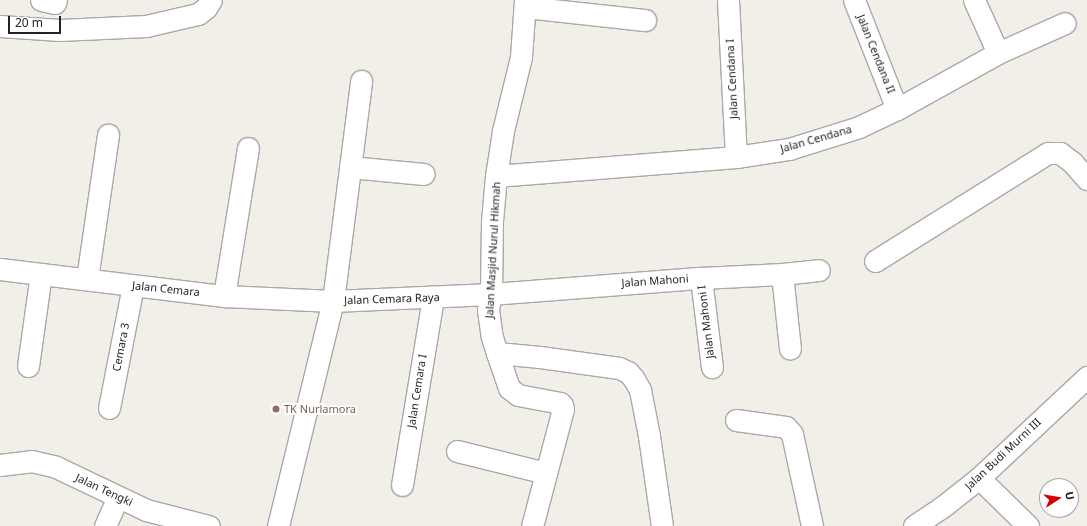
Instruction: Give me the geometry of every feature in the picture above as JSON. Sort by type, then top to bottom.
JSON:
[{"type":"street","points":[[41,0],[55,3],[56,0]]},
{"type":"street","points":[[0,26],[60,30],[146,26],[198,14],[206,8],[211,0]]},
{"type":"street","name":"Jalan Cendana I","points":[[728,0],[736,157]]},
{"type":"street","name":"Jalan Cendana II","points":[[854,0],[897,109]]},
{"type":"street","points":[[974,0],[998,53]]},
{"type":"street","points":[[525,4],[645,20]]},
{"type":"street","name":"Jalan Masjid Nurul Hikmah","points":[[525,4],[522,57],[503,131],[496,176],[492,221],[491,294],[488,310],[489,322],[497,353],[509,388],[518,395],[560,403],[562,405],[563,409],[546,473]]},
{"type":"street","name":"Jalan Cendana","points":[[496,176],[736,157],[789,149],[859,127],[897,109],[998,53],[1065,23]]},
{"type":"street","points":[[332,301],[361,81]]},
{"type":"street","points":[[87,279],[108,135]]},
{"type":"street","points":[[224,296],[248,148]]},
{"type":"street","points":[[876,261],[1048,154],[1060,153],[1072,162],[1087,179]]},
{"type":"street","points":[[350,167],[424,174]]},
{"type":"street","name":"Jalan Cemara","points":[[0,269],[224,296],[332,301]]},
{"type":"street","name":"Jalan Mahoni","points":[[491,294],[701,278],[782,274],[819,270]]},
{"type":"street","points":[[28,366],[41,274]]},
{"type":"street","points":[[782,274],[790,349]]},
{"type":"street","name":"Jalan Mahoni I","points":[[701,278],[712,366]]},
{"type":"street","name":"Cemara 3","points":[[109,408],[133,286]]},
{"type":"street","name":"Jalan Cemara Raya","points":[[278,526],[332,301],[491,294]]},
{"type":"street","name":"Jalan Cemara I","points":[[402,485],[433,297]]},
{"type":"street","points":[[497,353],[540,356],[619,368],[628,372],[640,390],[649,436],[662,526]]},
{"type":"street","name":"Jalan Budi Murni III","points":[[914,526],[942,508],[979,478],[1087,377]]},
{"type":"street","points":[[736,420],[774,424],[786,427],[792,434],[812,526]]},
{"type":"street","points":[[457,451],[546,473],[532,526]]},
{"type":"street","name":"Jalan Tengki","points":[[0,466],[31,461],[56,467],[146,510],[209,526]]},
{"type":"street","points":[[979,478],[1028,526]]},
{"type":"street","points":[[105,526],[118,497]]},
{"type":"place","name":"TK Nurlamora","points":[[276,409]]}]
